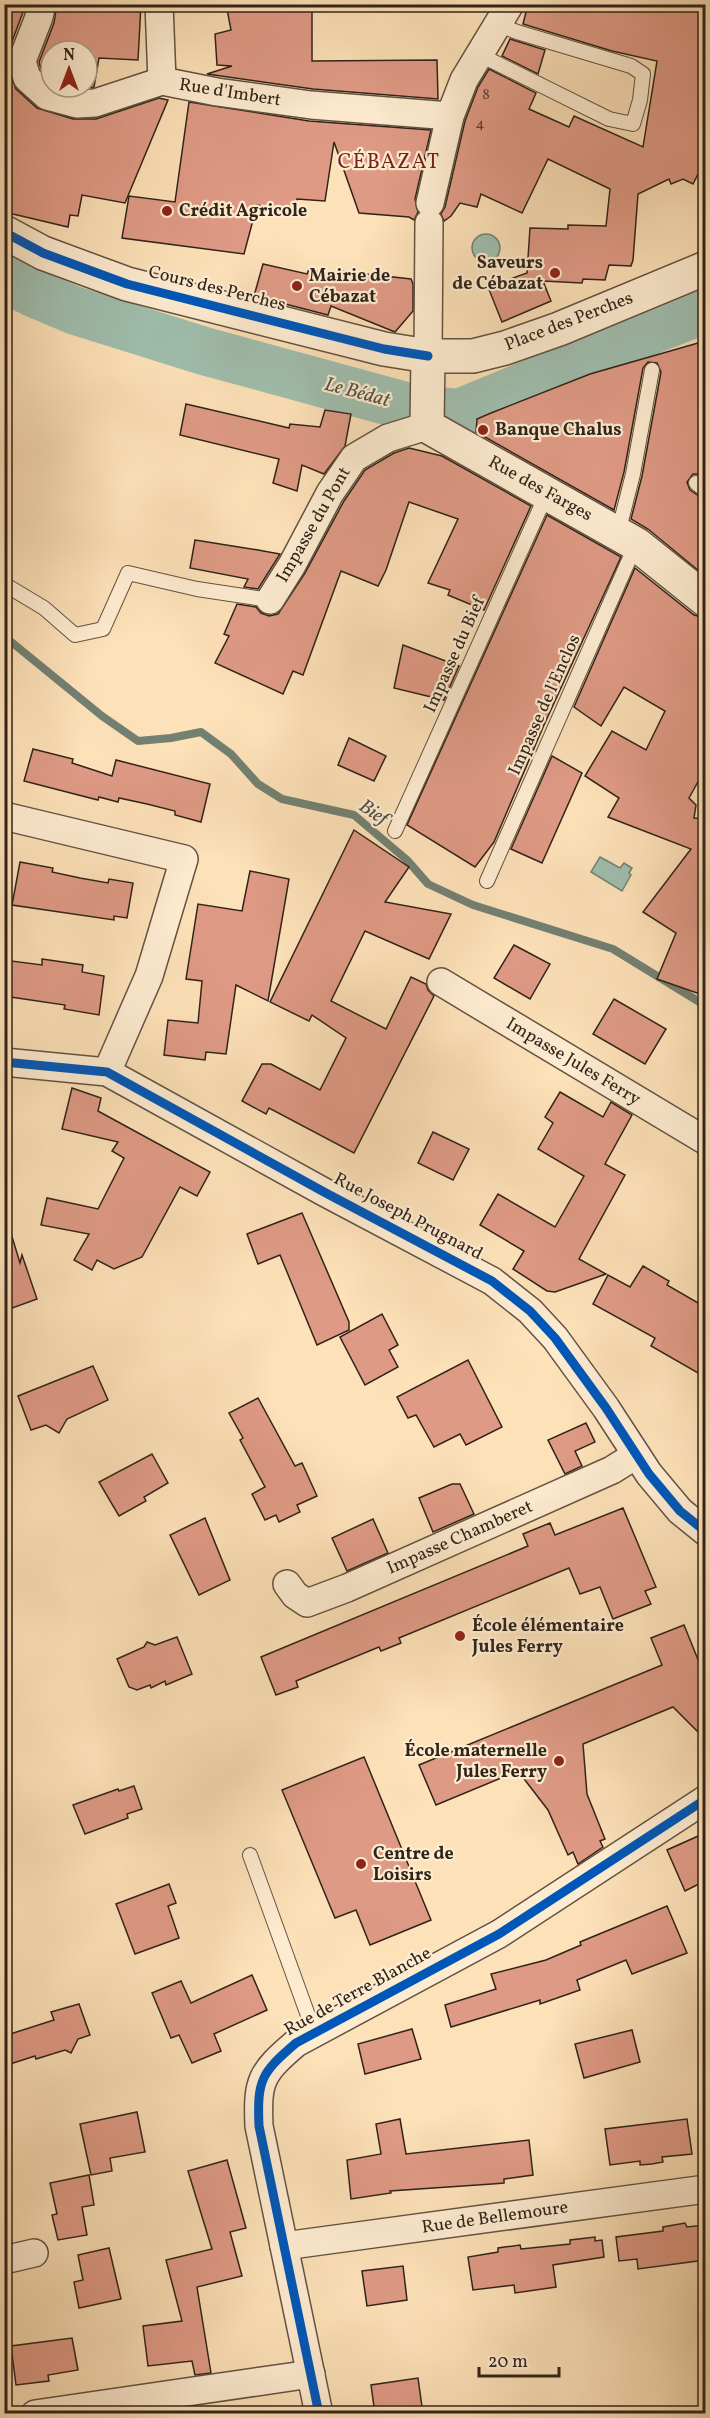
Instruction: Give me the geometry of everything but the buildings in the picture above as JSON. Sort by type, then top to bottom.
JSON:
[{"type":"street","name":"Rue d'Imbert","points":[[42,4],[22,61],[27,78],[47,96],[77,104],[95,103],[162,81],[217,92],[310,105],[450,116]]},
{"type":"street","points":[[159,4],[162,81]]},
{"type":"street","points":[[427,426],[429,213],[450,116],[478,54],[504,14]]},
{"type":"street","name":"Cours des Perches","points":[[4,232],[43,253],[127,284],[384,350],[428,356]]},
{"type":"street","name":"Place des Perches","points":[[428,356],[473,356],[505,348],[559,329],[705,268]]},
{"type":"street","name":"Rue des Farges","points":[[427,426],[627,538],[705,600]]},
{"type":"street","name":"Impasse du Pont","points":[[270,600],[292,565],[330,493],[354,458],[388,438],[427,426]]},
{"type":"street","points":[[4,816],[184,859],[149,976],[107,1072]]},
{"type":"street","name":"Impasse Jules Ferry","points":[[441,982],[705,1141]]},
{"type":"street","name":"Rue Joseph Prugnard","points":[[4,1062],[107,1072],[324,1192],[492,1281],[530,1311],[555,1338],[606,1408],[636,1455],[680,1511],[705,1532]]},
{"type":"street","name":"Impasse Chamberet","points":[[287,1584],[306,1604],[591,1479],[636,1455]]},
{"type":"street","name":"Rue de Terre Blanche","points":[[319,2414],[259,2126],[258,2096],[263,2077],[272,2063],[296,2043],[499,1934],[705,1799]]},
{"type":"street","name":"Rue de Bellemoure","points":[[284,2246],[705,2189]]},
{"type":"street","points":[[4,2260],[34,2253]]},
{"type":"street","points":[[35,2414],[311,2374]]},
{"type":"lane","points":[[478,54],[609,119],[633,124],[640,100],[643,74],[631,66],[517,32],[504,14]]},
{"type":"lane","name":"Impasse de l'Enclos","points":[[487,881],[627,538],[633,474],[652,370]]},
{"type":"lane","name":"Impasse du Bief","points":[[395,831],[547,493]]},
{"type":"lane","points":[[4,584],[44,608],[75,635],[103,629],[128,573],[196,589],[270,600]]},
{"type":"lane","points":[[249,1855],[314,2032]]},
{"type":"shaded area","points":[[486,234],[496,238],[500,248],[496,258],[486,262],[476,258],[472,248],[476,238]]},
{"type":"shaded area","points":[[600,857],[620,868],[624,863],[632,868],[629,873],[631,875],[622,891],[591,872]]},
{"type":"waterway","name":"Le Bédat","points":[[4,278],[73,310],[204,351],[416,409],[459,413],[706,309]]},
{"type":"waterway","name":"Bief","points":[[4,636],[102,716],[138,741],[201,732],[231,754],[258,784],[282,799],[354,815],[407,860],[428,884],[473,905],[613,949],[706,1006]]},
{"type":"cycle path","points":[[4,232],[43,253],[127,284],[384,349],[428,356]]},
{"type":"cycle path","points":[[4,1062],[107,1072],[324,1192],[492,1281],[530,1311],[555,1338],[606,1408],[649,1474],[680,1511],[706,1532]]},
{"type":"cycle path","points":[[319,2414],[259,2126],[259,2098],[268,2070],[296,2043],[499,1934],[706,1799]]},
{"type":"place","name":"Crédit Agricole","points":[[167,211]]},
{"type":"place","name":"Saveurs de Cébazat","points":[[555,273]]},
{"type":"place","name":"Mairie de Cébazat","points":[[297,286]]},
{"type":"place","name":"Banque Chalus","points":[[483,430]]},
{"type":"place","name":"École élémentaire Jules Ferry","points":[[460,1636]]},
{"type":"place","name":"École maternelle Jules Ferry","points":[[559,1761]]},
{"type":"place","name":"Centre de Loisirs","points":[[361,1864]]},
{"type":"district","name":"CÉBAZAT","points":[[389,162]]}]
